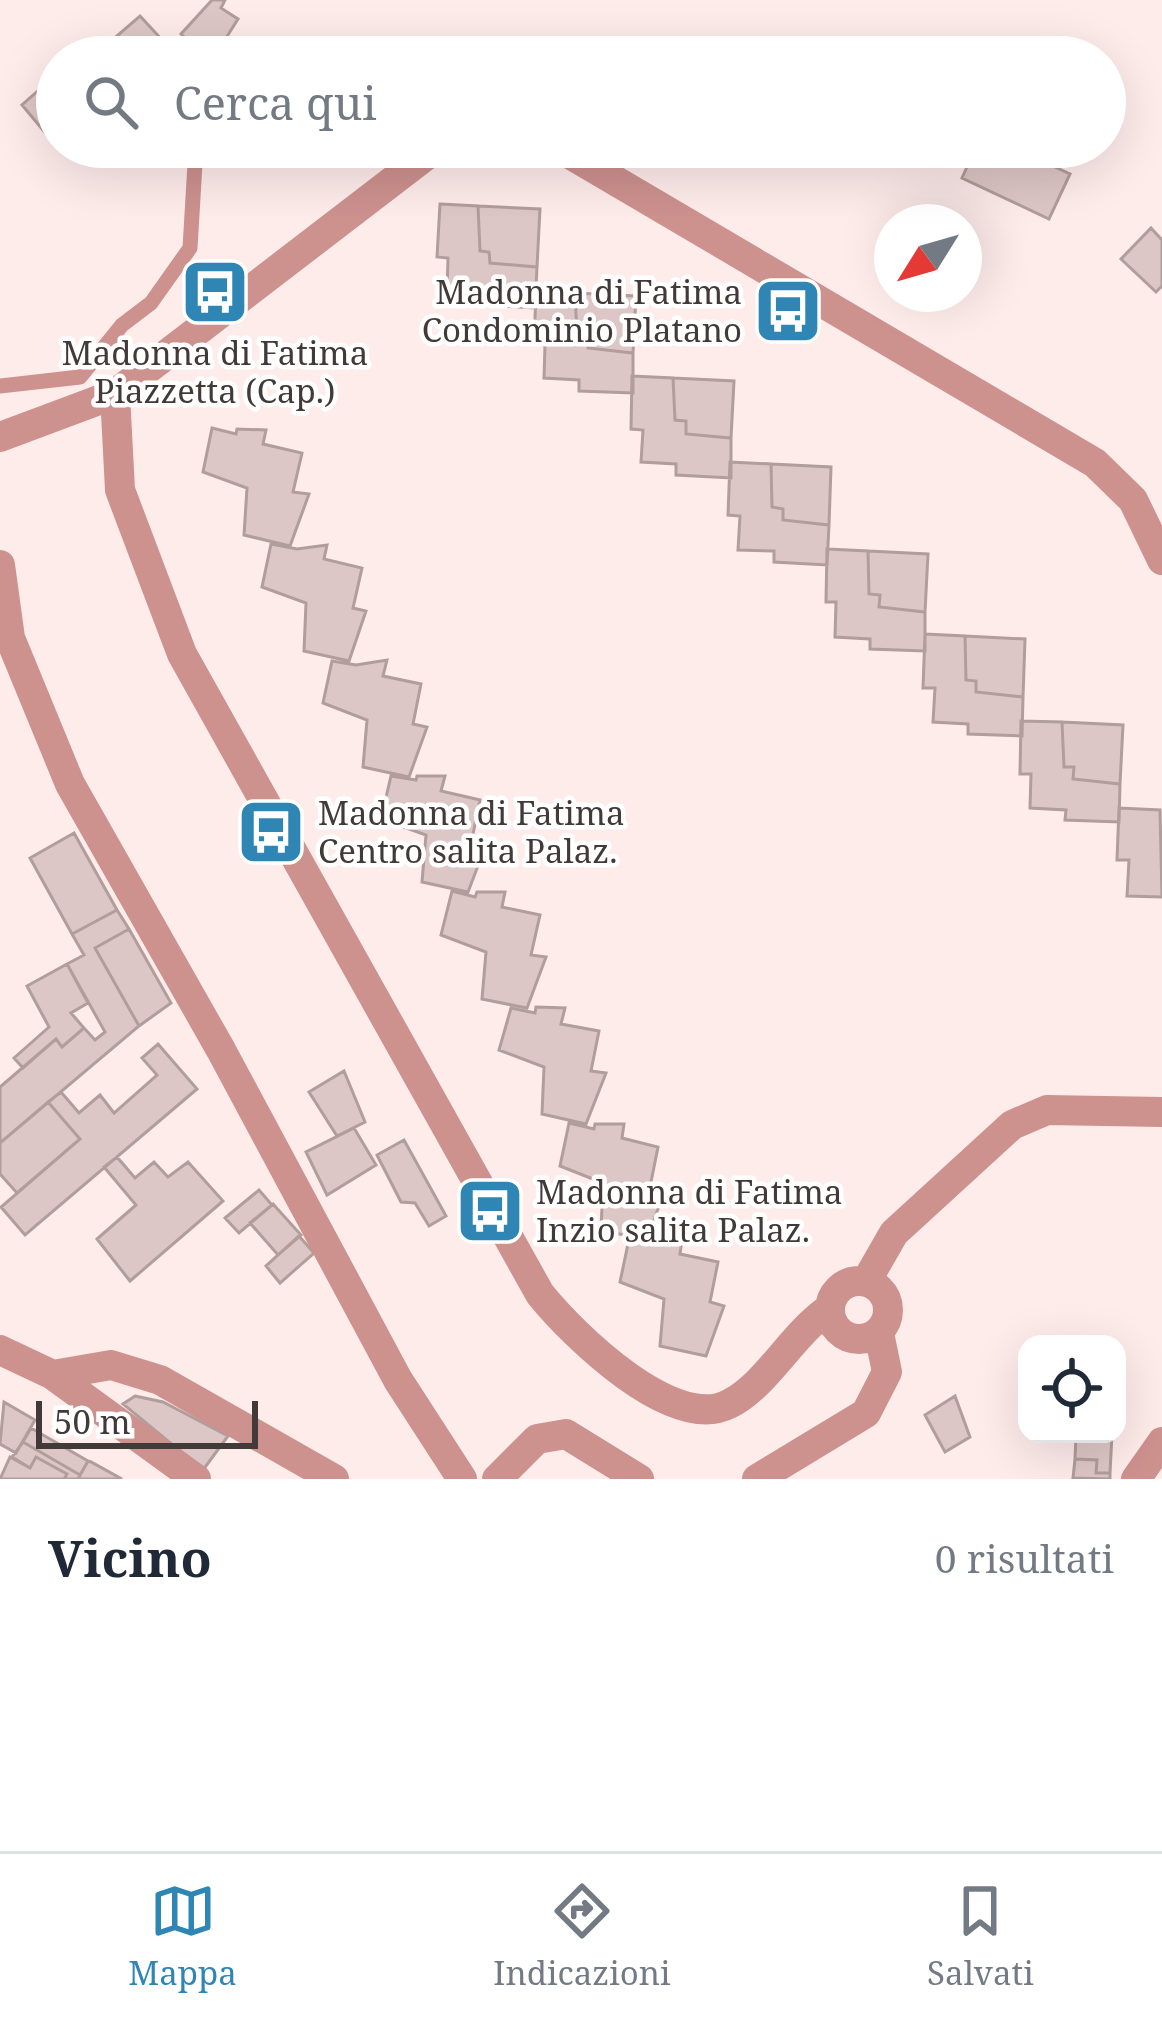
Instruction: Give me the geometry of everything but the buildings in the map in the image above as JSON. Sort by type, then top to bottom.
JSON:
[{"type":"street","points":[[0,438],[116,394],[409,168]]},
{"type":"street","points":[[594,168],[1095,463],[1133,500],[1162,560]]},
{"type":"street","points":[[116,394],[120,490],[182,654],[540,1294],[574,1337],[691,1411],[726,1407],[741,1396],[806,1324],[830,1309]]},
{"type":"street","points":[[0,565],[10,638],[70,784],[221,1050],[398,1380],[462,1479]]},
{"type":"street","points":[[879,1333],[848,1338],[832,1324],[830,1309],[840,1285],[867,1280],[894,1233],[1012,1125],[1047,1110],[1162,1112]]},
{"type":"street","points":[[757,1479],[866,1414],[887,1372],[879,1333],[889,1313],[886,1298],[867,1280]]},
{"type":"street","points":[[0,1350],[53,1375],[196,1479]]},
{"type":"street","points":[[53,1375],[111,1365],[160,1380],[334,1479]]},
{"type":"street","points":[[496,1479],[537,1439],[566,1434],[639,1479]]},
{"type":"street","points":[[1136,1479],[1162,1442]]},
{"type":"lane","points":[[0,386],[80,377],[122,325],[164,288],[190,248],[195,168]]},
{"type":"place","name":"Madonna di Fatima Piazzetta (Cap.)","points":[[215,292]]},
{"type":"place","name":"Madonna di Fatima Condominio Platano","points":[[788,311]]},
{"type":"place","name":"Madonna di Fatima Centro salita Palaz.","points":[[271,832]]},
{"type":"place","name":"Madonna di Fatima Inzio salita Palaz.","points":[[490,1211]]}]
